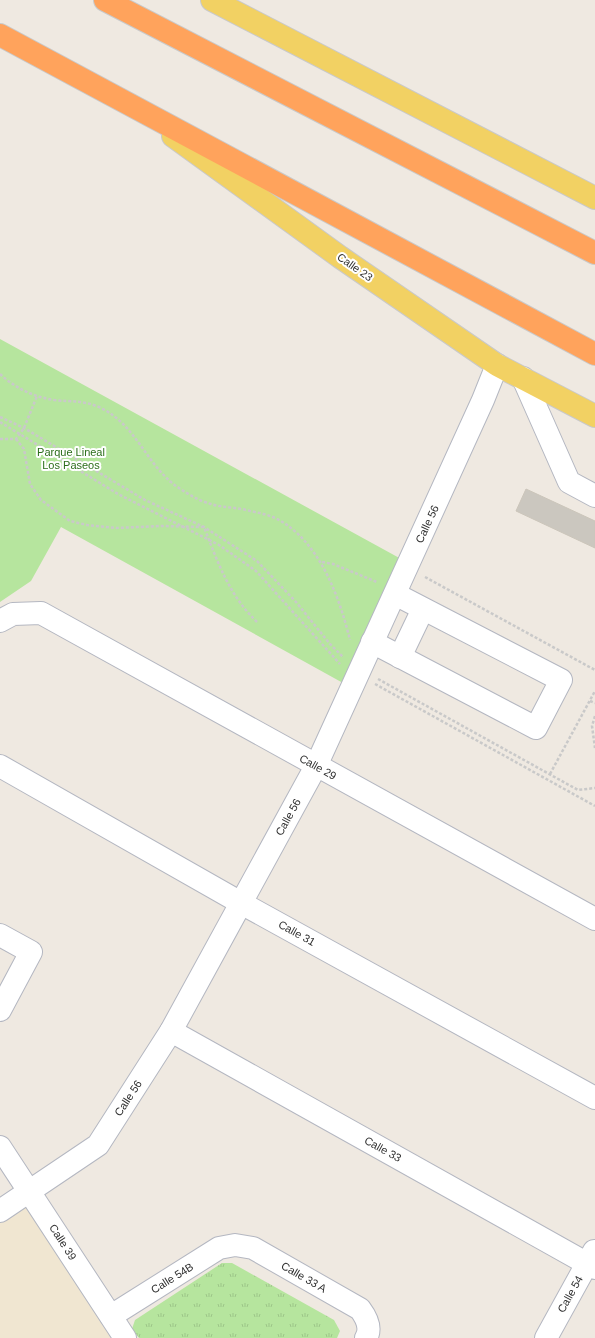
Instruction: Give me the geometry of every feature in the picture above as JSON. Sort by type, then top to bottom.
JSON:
[{"type":"highway","points":[[105,0],[595,253]]},
{"type":"highway","points":[[0,35],[595,354]]},
{"type":"highway","points":[[568,238],[595,248]]},
{"type":"main road","points":[[212,0],[595,198]]},
{"type":"main road","name":"Calle 23","points":[[126,102],[340,257],[497,365],[595,416]]},
{"type":"street","name":"Calle 56","points":[[0,1211],[98,1145],[171,1031],[316,766],[359,670],[362,645],[387,588],[483,400],[497,365]]},
{"type":"street","points":[[523,378],[569,482],[595,496]]},
{"type":"street","points":[[362,645],[400,657],[536,728],[562,680],[387,588]]},
{"type":"street","points":[[400,657],[423,608]]},
{"type":"street","name":"Calle 29","points":[[0,621],[12,614],[41,613],[595,919]]},
{"type":"street","name":"Calle 31","points":[[0,766],[241,903],[595,1098]]},
{"type":"street","points":[[0,935],[31,952],[0,1010]]},
{"type":"street","name":"Calle 33","points":[[171,1031],[593,1260]]},
{"type":"street","name":"Calle 39","points":[[0,1147],[125,1338]]},
{"type":"street","name":"Calle 54B","points":[[111,1316],[219,1248],[235,1245]]},
{"type":"street","name":"Calle 33 A","points":[[235,1245],[253,1248],[360,1309],[367,1329]]},
{"type":"street","name":"Calle 54","points":[[546,1338],[593,1260]]},
{"type":"path","points":[[0,374],[17,388],[37,396],[54,400],[84,402],[104,410],[124,423],[159,471],[175,485],[200,500],[212,504],[246,510],[280,521],[295,532],[321,562],[346,625],[362,645]]},
{"type":"path","points":[[16,439],[24,428],[37,396]]},
{"type":"path","points":[[0,417],[24,428],[145,500],[204,527],[257,560],[296,602],[330,644],[359,670],[595,806]]},
{"type":"path","points":[[0,422],[118,494],[209,541],[256,570],[344,668],[359,670],[578,790],[595,788]]},
{"type":"path","points":[[0,439],[16,439],[24,448],[30,484],[41,500],[70,521],[116,528],[181,526],[204,527]]},
{"type":"path","points":[[204,527],[224,578],[242,608],[257,622]]},
{"type":"path","points":[[321,562],[354,572],[387,588]]},
{"type":"path","points":[[423,576],[595,670]]},
{"type":"path","points":[[550,774],[595,691]]},
{"type":"path","points":[[590,701],[595,703]]},
{"type":"path","points":[[595,716],[592,726],[595,748]]},
{"type":"shaded area","points":[[27,1201],[117,1338],[0,1338],[0,1222]]},
{"type":"green space","name":"Parque Lineal Los Paseos","points":[[0,339],[403,560],[343,683],[61,527],[31,581],[0,602]]},
{"type":"green space","points":[[222,1263],[232,1263],[334,1320],[340,1331],[337,1338],[139,1338],[132,1329],[135,1320]]},
{"type":"building","points":[[526,489],[595,521],[595,548],[516,511]]}]
